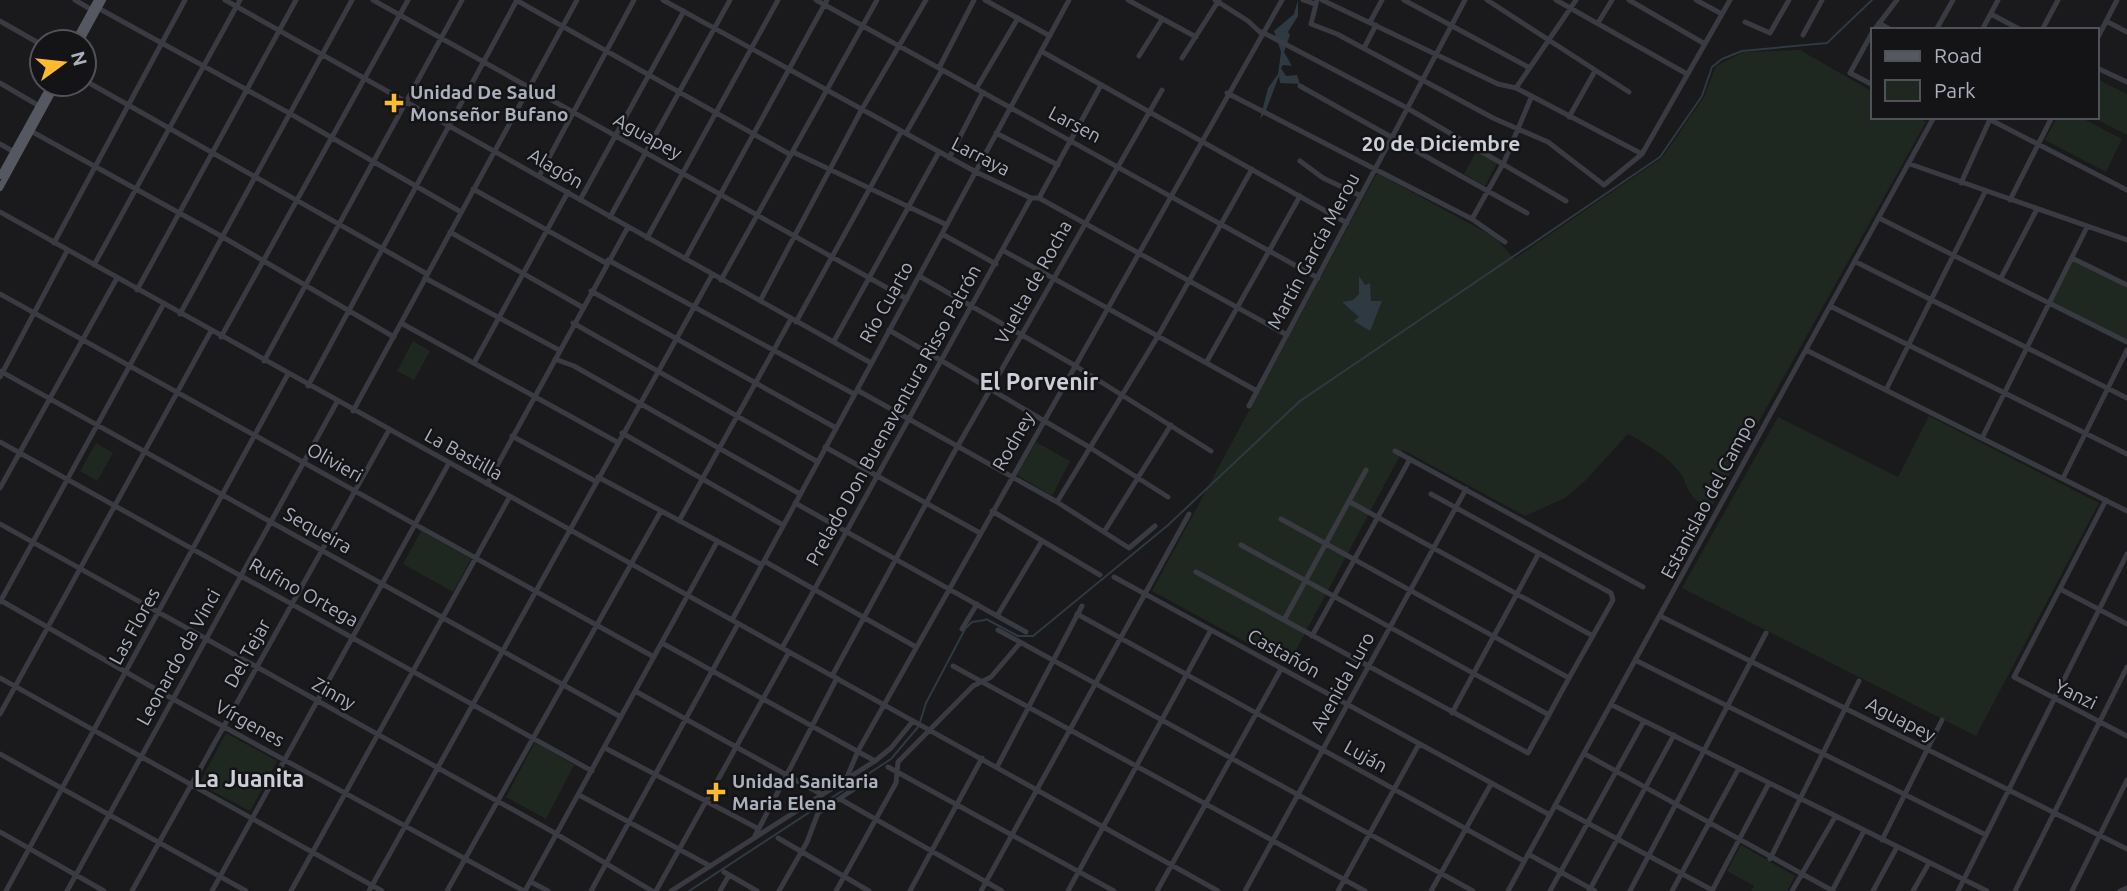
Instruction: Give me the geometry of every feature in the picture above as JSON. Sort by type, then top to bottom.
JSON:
[{"type":"main road","points":[[86,28],[97,0]]},
{"type":"main road","points":[[83,28],[103,0]]},
{"type":"main road","points":[[42,107],[46,98]]},
{"type":"main road","points":[[0,188],[16,153],[48,98]]},
{"type":"main road","points":[[0,176],[16,153]]},
{"type":"street","points":[[75,0],[161,42],[461,212]]},
{"type":"street","points":[[54,243],[185,0]]},
{"type":"street","name":"Alagón","points":[[225,0],[239,3],[279,30],[871,363]]},
{"type":"street","points":[[137,290],[296,0]]},
{"type":"street","points":[[180,314],[352,0]]},
{"type":"street","name":"Aguapey","points":[[373,0],[907,299]]},
{"type":"street","points":[[221,337],[408,0]]},
{"type":"street","points":[[264,361],[461,0]]},
{"type":"street","points":[[308,386],[517,0],[753,136],[831,169],[947,225]]},
{"type":"street","points":[[353,411],[577,0]]},
{"type":"street","points":[[539,176],[634,0]]},
{"type":"street","name":"Larraya","points":[[663,0],[949,158],[1031,198],[1039,198],[1085,222],[1287,335]]},
{"type":"street","points":[[676,7],[680,0]]},
{"type":"street","points":[[610,217],[730,0]]},
{"type":"street","points":[[647,238],[778,0]]},
{"type":"street","name":"Larsen","points":[[816,0],[826,2],[861,26],[1071,139],[1318,278]]},
{"type":"street","points":[[721,280],[877,0]]},
{"type":"street","points":[[760,301],[862,109],[926,0]]},
{"type":"street","points":[[679,521],[755,382],[832,256],[940,69],[974,0]]},
{"type":"street","points":[[985,0],[1050,36]]},
{"type":"street","points":[[998,7],[1001,0]]},
{"type":"street","name":"Río Cuarto","points":[[732,620],[1069,0]]},
{"type":"street","points":[[1128,0],[1161,21],[1195,37]]},
{"type":"street","name":"Rodney","points":[[846,777],[1010,477],[1261,32],[1282,0]]},
{"type":"street","points":[[1303,0],[1316,2],[1311,24],[1364,48],[1564,151],[1601,184],[1610,183],[1642,154],[1730,0]]},
{"type":"street","points":[[1322,0],[1499,84],[1516,88],[1642,154]]},
{"type":"street","points":[[1364,48],[1382,0]]},
{"type":"street","points":[[1404,0],[1528,66]]},
{"type":"street","name":"Martín García Merou","points":[[1249,406],[1465,0]]},
{"type":"street","points":[[1487,0],[1629,92]]},
{"type":"street","points":[[1556,0],[1687,74]]},
{"type":"street","points":[[1516,88],[1528,66],[1576,0]]},
{"type":"street","points":[[1598,23],[1612,0]]},
{"type":"street","points":[[1629,0],[1704,44]]},
{"type":"street","points":[[1696,0],[1722,14]]},
{"type":"street","points":[[1745,22],[1770,33],[1789,0]]},
{"type":"street","points":[[1803,35],[1821,0]]},
{"type":"street","points":[[1875,28],[1897,0]]},
{"type":"street","points":[[1937,28],[1953,0]]},
{"type":"street","points":[[1983,28],[1998,0]]},
{"type":"street","points":[[2043,28],[2058,0]]},
{"type":"street","points":[[2099,35],[2117,0]]},
{"type":"street","points":[[1182,58],[1217,1],[1261,32],[1407,108],[1504,162],[1566,201]]},
{"type":"street","points":[[685,259],[826,2]]},
{"type":"street","points":[[94,265],[239,3]]},
{"type":"street","points":[[580,200],[684,11]]},
{"type":"street","points":[[1991,14],[2017,28]]},
{"type":"street","points":[[976,89],[1018,18]]},
{"type":"street","points":[[0,21],[28,37]]},
{"type":"street","points":[[1139,56],[1161,21]]},
{"type":"street","points":[[2106,21],[2127,32]]},
{"type":"street","points":[[1879,23],[1888,28]]},
{"type":"street","points":[[1871,35],[1850,73],[1871,84]]},
{"type":"street","points":[[1041,51],[1348,223]]},
{"type":"street","points":[[2099,69],[2127,82]]},
{"type":"street","points":[[1569,117],[1595,71]]},
{"type":"street","points":[[0,83],[42,107]]},
{"type":"street","points":[[1039,198],[1101,85]]},
{"type":"street","points":[[1300,86],[1527,213]]},
{"type":"street","points":[[98,88],[382,248],[497,318],[559,350]]},
{"type":"street","name":"Vuelta de Rocha","points":[[710,866],[755,836],[864,618],[926,503],[1162,90]]},
{"type":"street","points":[[949,158],[983,92]]},
{"type":"street","points":[[1227,93],[1472,219],[1505,242]]},
{"type":"street","points":[[1472,219],[1504,162],[1531,98]]},
{"type":"street","name":"Estanislao del Campo","points":[[1508,891],[1662,617],[1830,306],[1881,219],[1932,119]]},
{"type":"street","points":[[1961,183],[1989,119]]},
{"type":"street","points":[[1991,119],[2127,190]]},
{"type":"street","points":[[2010,200],[2051,119]]},
{"type":"street","points":[[29,130],[137,188],[394,337]]},
{"type":"street","points":[[996,133],[1058,165]]},
{"type":"street","points":[[0,144],[16,153]]},
{"type":"street","points":[[834,341],[939,152]]},
{"type":"street","points":[[1300,161],[1322,178],[1361,196]]},
{"type":"street","points":[[1910,164],[2127,240]]},
{"type":"street","points":[[1057,502],[1158,337],[1252,169]]},
{"type":"street","points":[[473,189],[774,351],[909,419],[1057,502],[1129,548],[1155,526]]},
{"type":"street","points":[[1886,390],[1985,191]]},
{"type":"street","points":[[474,363],[568,192]]},
{"type":"street","points":[[1206,363],[1300,196]]},
{"type":"street","name":"Prelado Don Buenaventura Risso Patrón","points":[[782,648],[1031,198]]},
{"type":"street","points":[[2001,278],[2037,209]]},
{"type":"street","name":"La Bastilla","points":[[0,212],[567,531],[931,730]]},
{"type":"street","points":[[1881,219],[2127,342]]},
{"type":"street","points":[[487,484],[628,227]]},
{"type":"street","points":[[1982,438],[2087,227]]},
{"type":"street","points":[[450,232],[582,307]]},
{"type":"street","points":[[942,234],[996,264]]},
{"type":"street","points":[[1,374],[68,251]]},
{"type":"street","points":[[1004,251],[1257,391]]},
{"type":"street","points":[[2072,258],[2127,285]]},
{"type":"street","points":[[1856,262],[2127,398]]},
{"type":"street","points":[[370,888],[712,275]]},
{"type":"street","points":[[919,275],[1123,394],[1211,451]]},
{"type":"street","points":[[0,488],[117,278]]},
{"type":"street","points":[[591,291],[836,428]]},
{"type":"street","name":"Olivieri","points":[[0,294],[654,657]]},
{"type":"street","points":[[0,601],[163,305]]},
{"type":"street","points":[[1830,306],[2127,454]]},
{"type":"street","points":[[401,323],[617,442]]},
{"type":"street","points":[[573,323],[818,462]]},
{"type":"street","points":[[889,330],[1044,420],[1168,497]]},
{"type":"street","points":[[0,714],[211,331]]},
{"type":"street","points":[[1806,350],[2127,511]]},
{"type":"street","points":[[2063,478],[2127,350]]},
{"type":"street","points":[[555,359],[575,366],[800,494]]},
{"type":"street","name":"Sequeira","points":[[1,374],[49,398],[621,717]]},
{"type":"street","name":"Las Flores","points":[[6,891],[257,437],[288,374]]},
{"type":"street","name":"Leonardo da Vinci","points":[[67,891],[337,402]]},
{"type":"street","points":[[1104,532],[1171,425]]},
{"type":"street","name":"Del Tejar","points":[[132,891],[389,430]]},
{"type":"street","points":[[622,433],[783,525]]},
{"type":"street","points":[[512,436],[763,563],[916,647]]},
{"type":"street","name":"Rufino Ortega","points":[[0,442],[592,771]]},
{"type":"street","points":[[825,447],[980,533]]},
{"type":"street","points":[[1395,451],[1643,587]]},
{"type":"street","points":[[1312,636],[1410,459]]},
{"type":"street","points":[[212,891],[449,463]]},
{"type":"street","points":[[1284,621],[1366,470]]},
{"type":"street","name":"Avenida Luro","points":[[1245,891],[1466,489]]},
{"type":"street","points":[[1196,572],[1525,753],[1613,600],[1611,593],[1431,494]]},
{"type":"street","points":[[291,891],[509,498]]},
{"type":"street","points":[[2106,500],[2062,590],[2127,624]]},
{"type":"street","points":[[1350,502],[1593,636]]},
{"type":"street","points":[[795,503],[1026,632]]},
{"type":"street","points":[[447,891],[628,564],[661,511]]},
{"type":"street","points":[[992,511],[1100,575]]},
{"type":"street","points":[[981,891],[1189,514]]},
{"type":"street","points":[[1281,519],[1569,678]]},
{"type":"street","name":"Zinny","points":[[0,524],[654,891]]},
{"type":"street","points":[[997,615],[1042,541]]},
{"type":"street","points":[[524,891],[717,542]]},
{"type":"street","points":[[1241,545],[1549,715]]},
{"type":"street","points":[[1452,713],[1539,554]]},
{"type":"street","points":[[1958,891],[2127,554]]},
{"type":"street","name":"Castañón","points":[[1114,577],[1550,815]]},
{"type":"street","name":"Yanzi","points":[[2062,590],[2014,677],[2054,701],[2127,736]]},
{"type":"street","name":"Vírgenes","points":[[0,601],[524,891]]},
{"type":"street","points":[[962,629],[977,604]]},
{"type":"street","points":[[997,767],[1082,606]]},
{"type":"street","name":"Luján","points":[[1077,614],[1524,861]]},
{"type":"street","name":"Aguapey","points":[[1662,617],[2127,849]]},
{"type":"street","points":[[591,891],[738,624]]},
{"type":"street","points":[[998,630],[1473,891]]},
{"type":"street","points":[[1068,891],[1211,631]]},
{"type":"street","points":[[1630,891],[1678,805],[1766,633]]},
{"type":"street","points":[[662,643],[876,761]]},
{"type":"street","points":[[836,891],[896,783],[898,762],[973,686],[984,682],[1020,643]]},
{"type":"street","points":[[654,891],[789,652]]},
{"type":"street","points":[[1637,661],[1986,835]]},
{"type":"street","points":[[953,666],[1365,891]]},
{"type":"street","points":[[2015,891],[2127,667]]},
{"type":"street","points":[[1157,891],[1281,669]]},
{"type":"street","points":[[0,678],[370,888],[382,891]]},
{"type":"street","points":[[1770,859],[1859,681]]},
{"type":"street","points":[[635,691],[821,794]]},
{"type":"street","points":[[1612,705],[1987,891]]},
{"type":"street","points":[[1882,840],[1942,720]]},
{"type":"street","points":[[605,747],[759,829],[876,761],[891,748],[913,721]]},
{"type":"street","points":[[1550,891],[1644,721]]},
{"type":"street","points":[[931,730],[1218,891]]},
{"type":"street","points":[[1528,854],[1591,890],[1674,735]]},
{"type":"street","points":[[1338,891],[1419,744]]},
{"type":"street","points":[[0,754],[246,891]]},
{"type":"street","points":[[1586,754],[1770,859],[1833,891],[1864,831]]},
{"type":"street","points":[[910,891],[982,758]]},
{"type":"street","points":[[888,767],[1114,891]]},
{"type":"street","points":[[1672,891],[1739,768]]},
{"type":"street","points":[[2072,891],[2127,780]]},
{"type":"street","points":[[779,891],[818,813],[866,781]]},
{"type":"street","points":[[1556,806],[1712,891],[1769,783]]},
{"type":"street","points":[[1431,891],[1491,784]]},
{"type":"street","points":[[579,795],[710,866],[671,891]]},
{"type":"street","points":[[840,799],[1002,891]]},
{"type":"street","points":[[1792,891],[1835,817]]},
{"type":"street","points":[[0,832],[104,891]]},
{"type":"street","points":[[778,838],[869,891]]},
{"type":"street","points":[[1873,891],[1897,847]]},
{"type":"street","points":[[1913,891],[1928,863]]},
{"type":"street","points":[[720,891],[726,874],[757,891]]},
{"type":"street","points":[[531,882],[548,891]]},
{"type":"street","points":[[2120,891],[2127,888]]},
{"type":"green space","points":[[1800,50],[1871,91],[1871,119],[1921,119],[1926,122],[1710,509],[1694,498],[1680,473],[1670,462],[1628,434],[1586,480],[1565,498],[1525,516],[1403,450],[1288,665],[1152,591],[1377,173],[1496,238],[1514,259],[1662,158],[1704,97],[1716,66],[1744,52]]},
{"type":"green space","points":[[2099,80],[2127,94],[2127,135],[2096,119],[2099,119]]},
{"type":"green space","points":[[2056,119],[2084,119],[2122,139],[2106,172],[2045,140]]},
{"type":"green space","points":[[1477,150],[1498,161],[1485,186],[1464,174]]},
{"type":"green space","points":[[2072,258],[2127,285],[2127,342],[2049,303]]},
{"type":"green space","points":[[413,341],[430,351],[414,380],[397,371]]},
{"type":"green space","points":[[1929,416],[2099,503],[1976,736],[1682,588],[1778,417],[1898,477]]},
{"type":"green space","points":[[1036,442],[1070,461],[1052,496],[1017,475]]},
{"type":"green space","points":[[96,443],[113,453],[97,481],[80,471]]},
{"type":"green space","points":[[421,531],[471,559],[453,592],[403,564]]},
{"type":"green space","points":[[226,733],[277,761],[250,811],[199,784]]},
{"type":"green space","points":[[535,742],[574,765],[546,819],[506,797]]},
{"type":"green space","points":[[1741,845],[1795,876],[1787,891],[1751,891],[1754,886],[1727,871]]},
{"type":"shaded area","points":[[1298,0],[1298,16],[1288,32],[1290,35],[1284,52],[1292,66],[1283,65],[1281,68],[1286,76],[1297,75],[1300,84],[1280,83],[1279,76],[1265,113],[1260,119],[1268,88],[1278,74],[1281,52],[1274,31],[1294,14]]},
{"type":"shaded area","points":[[1359,276],[1365,285],[1370,283],[1371,301],[1382,301],[1370,331],[1354,321],[1359,317],[1342,302],[1353,300],[1359,294]]},
{"type":"waterway","points":[[986,619],[1018,636],[1033,636],[1167,526],[1300,401],[1660,157],[1702,96],[1712,67],[1722,59],[1742,51],[1827,43],[1872,0]]},
{"type":"waterway","points":[[920,722],[926,703],[965,629],[972,622],[985,620]]},
{"type":"waterway","points":[[689,891],[891,759],[918,727]]},
{"type":"place","name":"Unidad De Salud Monseñor Bufano","points":[[394,103]]},
{"type":"place","name":"Unidad Sanitaria Maria Elena","points":[[716,792]]},
{"type":"district","name":"20 de Diciembre","points":[[1441,143]]},
{"type":"district","name":"El Porvenir","points":[[1039,381]]},
{"type":"district","name":"La Juanita","points":[[249,778]]}]
